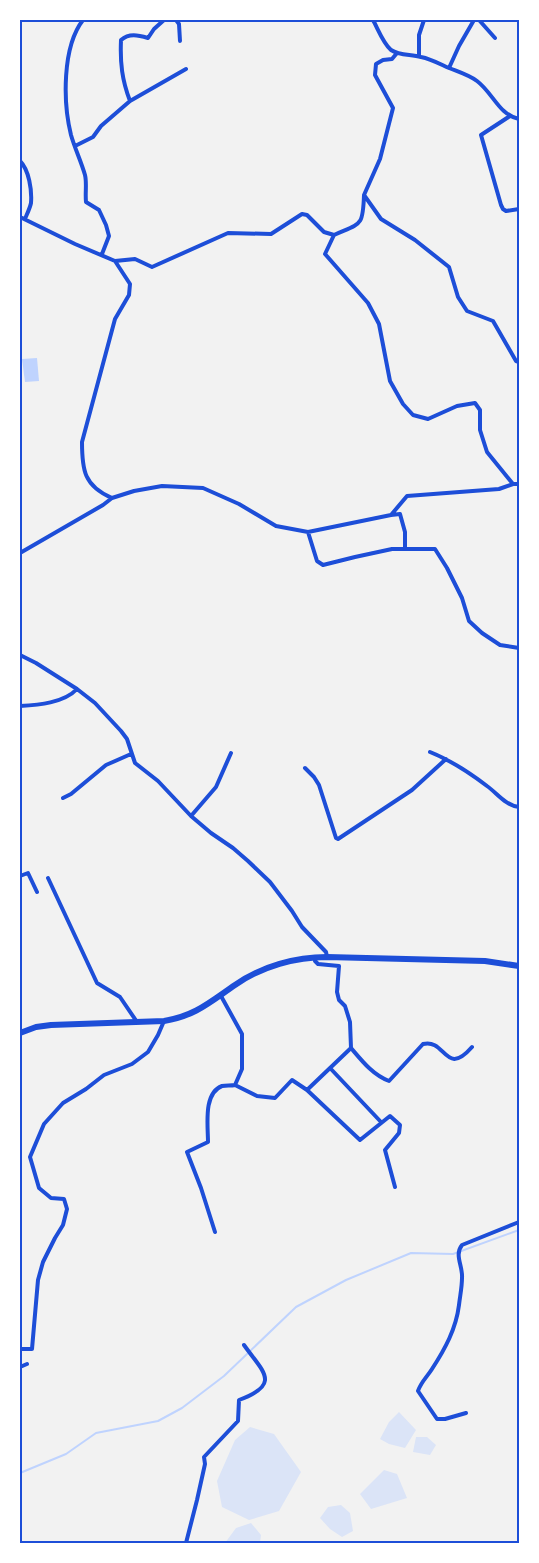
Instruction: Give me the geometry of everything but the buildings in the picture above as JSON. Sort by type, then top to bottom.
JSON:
[{"type":"highway","points":[[20,1033],[36,1027],[51,1025],[164,1021],[180,1018],[194,1012],[221,996],[236,984],[261,971],[281,963],[316,957],[485,961],[519,966]]},
{"type":"street","points":[[83,20],[73,38],[66,75],[66,98],[70,128],[85,177],[86,202],[99,210],[109,236],[102,254]]},
{"type":"street","points":[[130,101],[120,63],[120,40],[137,34],[148,38],[164,20]]},
{"type":"street","points":[[176,20],[179,24],[180,41]]},
{"type":"street","points":[[374,20],[388,46],[397,53],[418,56],[465,74],[478,82],[492,96],[500,109],[510,116],[519,119]]},
{"type":"street","points":[[418,56],[419,35],[424,20]]},
{"type":"street","points":[[449,68],[458,46],[474,20]]},
{"type":"street","points":[[479,20],[495,38]]},
{"type":"street","points":[[115,261],[136,259],[152,267],[228,233],[270,234],[302,214],[307,214],[324,232],[334,235],[358,225],[362,220],[364,195],[380,159],[393,108],[374,75],[376,64],[383,60],[392,59],[397,53]]},
{"type":"street","points":[[75,146],[93,137],[101,126],[130,101],[186,70]]},
{"type":"street","points":[[510,116],[481,135],[503,209],[519,209]]},
{"type":"street","points":[[20,161],[25,166],[30,185],[31,204],[26,218]]},
{"type":"street","points":[[364,195],[381,220],[415,240],[449,267],[458,298],[467,312],[493,322],[516,361],[519,362]]},
{"type":"street","points":[[20,217],[26,218],[75,244],[115,261],[130,284],[129,295],[115,319],[82,442],[82,463],[85,475],[92,485],[112,498]]},
{"type":"street","points":[[334,235],[325,254],[368,303],[379,324],[390,381],[403,404],[413,415],[428,419],[456,406],[475,403],[480,410],[480,430],[487,452],[513,484]]},
{"type":"street","points":[[391,515],[407,496],[499,489],[519,484]]},
{"type":"street","points":[[20,553],[112,498],[134,491],[162,486],[203,488],[239,504],[276,526],[308,532],[400,514],[405,532],[405,548]]},
{"type":"street","points":[[308,532],[317,562],[323,565],[392,549],[435,549],[462,598],[469,621],[482,634],[500,645],[519,648]]},
{"type":"street","points":[[20,655],[77,689],[95,703],[127,739],[131,754],[139,767],[158,781],[191,816],[233,848],[270,882],[302,927],[326,952],[327,957]]},
{"type":"street","points":[[20,706],[48,702],[72,694],[77,689]]},
{"type":"street","points":[[430,752],[446,759],[488,786],[510,805],[519,806]]},
{"type":"street","points":[[191,816],[216,787],[231,753]]},
{"type":"street","points":[[63,798],[71,794],[106,765],[131,754]]},
{"type":"street","points":[[305,768],[314,776],[319,785],[336,838],[338,839],[412,790],[446,759]]},
{"type":"street","points":[[20,876],[28,873],[37,892]]},
{"type":"street","points":[[48,878],[97,983],[120,997],[137,1022]]},
{"type":"street","points":[[316,957],[315,961],[318,964],[339,966],[337,992],[350,1022],[351,1048],[370,1069],[382,1078],[389,1081],[422,1044],[432,1044],[456,1060],[460,1059],[472,1047]]},
{"type":"street","points":[[221,996],[242,1034],[242,1070],[235,1085]]},
{"type":"street","points":[[20,1350],[32,1349],[38,1280],[43,1262],[54,1238],[63,1225],[67,1210],[64,1199],[51,1198],[39,1188],[30,1158],[40,1132],[44,1124],[63,1103],[104,1075],[132,1064],[148,1052],[164,1021]]},
{"type":"street","points":[[307,1090],[351,1048]]},
{"type":"street","points":[[330,1068],[381,1122]]},
{"type":"street","points":[[214,1232],[201,1188],[187,1152],[208,1142],[209,1101],[214,1091],[222,1086],[235,1085],[258,1096],[275,1098],[292,1080],[307,1090],[360,1140],[390,1116],[400,1125],[399,1133],[385,1150],[395,1186]]},
{"type":"street","points":[[466,1413],[445,1420],[437,1419],[418,1391],[420,1384],[431,1371],[455,1326],[462,1278],[458,1256],[459,1248],[462,1245],[519,1222]]},
{"type":"street","points":[[186,1543],[198,1500],[205,1464],[204,1457],[238,1421],[239,1400],[259,1390],[265,1383],[266,1375],[244,1345]]},
{"type":"street","points":[[20,1367],[27,1364]]},
{"type":"shaded area","points":[[399,1412],[416,1430],[405,1448],[389,1444],[380,1439],[389,1422]]},
{"type":"shaded area","points":[[250,1427],[274,1434],[301,1472],[279,1511],[249,1520],[222,1507],[217,1481],[235,1440]]},
{"type":"shaded area","points":[[416,1437],[427,1437],[436,1445],[430,1455],[413,1452]]},
{"type":"shaded area","points":[[384,1470],[397,1474],[407,1498],[371,1509],[360,1494]]},
{"type":"shaded area","points":[[341,1505],[350,1513],[353,1531],[342,1537],[330,1529],[320,1518],[328,1507]]},
{"type":"shaded area","points":[[251,1523],[261,1535],[260,1543],[225,1543],[236,1528]]},
{"type":"water","points":[[37,358],[39,381],[25,382],[22,359]]},
{"type":"waterway","points":[[20,1473],[66,1454],[96,1433],[158,1421],[182,1408],[224,1376],[296,1307],[346,1280],[411,1253],[453,1254],[519,1230]]}]
